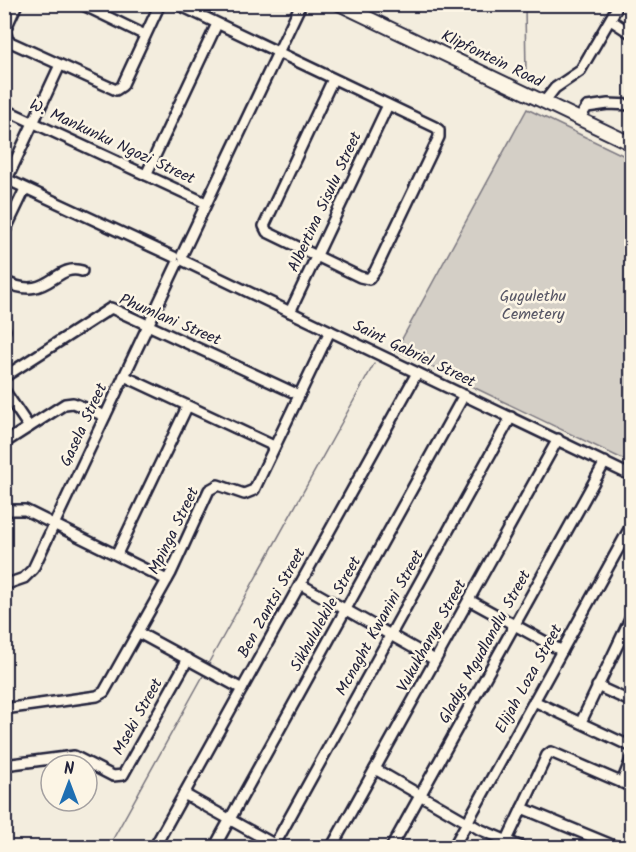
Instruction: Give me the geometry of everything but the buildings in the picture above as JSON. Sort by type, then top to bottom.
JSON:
[{"type":"main road","name":"Klipfontein Road","points":[[339,4],[362,9],[632,144]]},
{"type":"street","points":[[17,4],[5,30],[7,39],[113,90],[118,90],[160,4]]},
{"type":"street","points":[[81,4],[145,35]]},
{"type":"street","points":[[177,4],[217,24],[278,52],[439,130],[439,137],[375,272],[369,279],[360,277],[267,232],[264,226],[333,79]]},
{"type":"street","name":"Gasela Street","points":[[4,585],[13,584],[29,574],[301,4]]},
{"type":"street","points":[[544,102],[555,88],[580,70],[612,21],[619,4]]},
{"type":"street","points":[[612,21],[632,34]]},
{"type":"street","points":[[146,175],[217,24]]},
{"type":"street","points":[[6,178],[60,65]]},
{"type":"street","points":[[579,119],[588,107],[608,104],[632,105]]},
{"type":"street","name":"Albertina Sisulu Street","points":[[290,312],[388,105]]},
{"type":"street","name":"W. Mankunku Ngozi Street","points":[[4,109],[206,203]]},
{"type":"street","name":"Saint Gabriel Street","points":[[6,178],[632,476]]},
{"type":"street","points":[[4,233],[25,189]]},
{"type":"street","points":[[4,281],[21,289],[31,289],[73,269],[82,271]]},
{"type":"street","name":"Phumlani Street","points":[[4,377],[107,309],[114,308],[299,395]]},
{"type":"street","name":"Mpinga Street","points":[[4,709],[102,694],[139,633],[167,580],[209,490],[218,485],[241,494],[252,492],[330,331]]},
{"type":"street","name":"Ben Zantsi Street","points":[[154,848],[417,373]]},
{"type":"street","points":[[124,376],[274,446]]},
{"type":"street","points":[[4,390],[28,427]]},
{"type":"street","name":"Sikhululekile Street","points":[[214,848],[464,395]]},
{"type":"street","points":[[4,443],[69,403],[105,416]]},
{"type":"street","points":[[117,554],[187,407]]},
{"type":"street","name":"Mcnaght Kwanini Street","points":[[278,846],[391,634],[511,417]]},
{"type":"street","name":"Vukukhanye Street","points":[[331,848],[558,439]]},
{"type":"street","name":"Gladys Mgudlandlu Street","points":[[391,848],[605,462]]},
{"type":"street","points":[[4,510],[25,510],[167,580]]},
{"type":"street","name":"Elijah Loza Street","points":[[453,848],[632,524]]},
{"type":"street","points":[[300,584],[435,660]]},
{"type":"street","points":[[469,600],[562,651]]},
{"type":"street","points":[[581,722],[632,615]]},
{"type":"street","points":[[139,633],[242,689]]},
{"type":"street","name":"Mseki Street","points":[[4,765],[74,756],[112,776],[123,775],[188,659]]},
{"type":"street","points":[[597,686],[629,701],[632,690]]},
{"type":"street","points":[[534,701],[632,747]]},
{"type":"street","points":[[507,840],[547,755],[551,752],[632,787]]},
{"type":"street","points":[[622,782],[632,757]]},
{"type":"street","points":[[375,769],[468,821],[524,848]]},
{"type":"street","points":[[184,794],[278,846]]},
{"type":"street","points":[[522,808],[619,848]]},
{"type":"green space","name":"Gugulethu Cemetery","points":[[527,109],[631,159],[631,463],[396,350]]},
{"type":"waterway","points":[[525,4],[526,78]]},
{"type":"waterway","points":[[209,662],[374,364]]},
{"type":"waterway","points":[[108,848],[203,676]]}]
